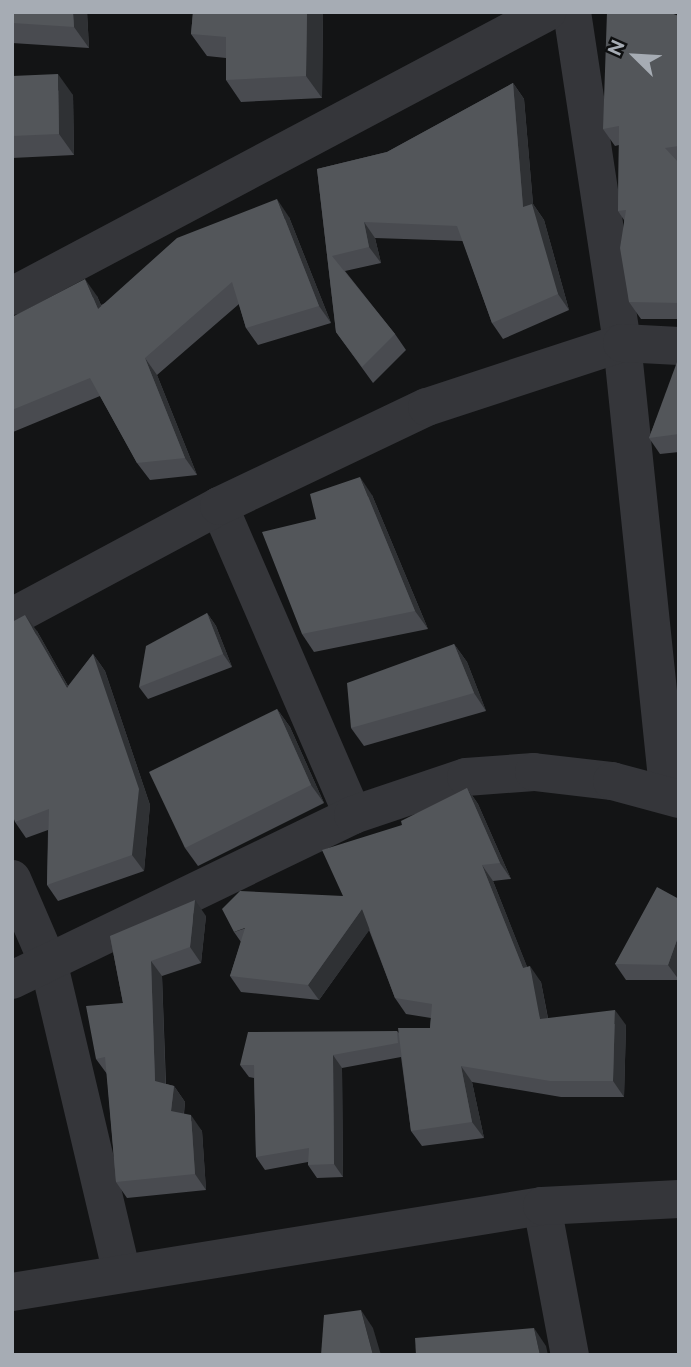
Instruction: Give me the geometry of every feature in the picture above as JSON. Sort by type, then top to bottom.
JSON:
[{"type":"street","points":[[12,296],[547,12]]},
{"type":"street","points":[[12,980],[49,965],[353,815],[466,776],[521,773],[674,796],[622,343],[572,12]]},
{"type":"street","points":[[12,618],[219,506],[427,407],[622,343],[679,346]]},
{"type":"street","points":[[219,506],[353,815]]},
{"type":"street","points":[[12,879],[49,965],[122,1273]]},
{"type":"street","points":[[12,1292],[542,1206],[679,1199]]},
{"type":"street","points":[[542,1206],[570,1355]]},
{"type":"building","points":[[12,12],[73,12],[74,27],[12,23]]},
{"type":"building","points":[[193,12],[307,12],[306,76],[226,80],[226,37],[191,34]]},
{"type":"building","points":[[607,12],[668,12],[679,16],[679,146],[665,148],[679,163],[679,303],[629,302],[620,248],[626,210],[618,211],[619,126],[603,129]]},
{"type":"building","points":[[58,74],[59,134],[12,136],[12,76]]},
{"type":"building","points":[[513,83],[523,207],[532,204],[558,294],[492,323],[457,226],[364,222],[369,247],[332,256],[395,334],[362,367],[336,332],[317,169],[387,152]]},
{"type":"building","points":[[277,199],[319,306],[246,328],[232,282],[145,358],[185,458],[137,463],[90,378],[12,410],[12,317],[85,279],[98,309],[177,238]]},
{"type":"building","points":[[677,362],[679,434],[649,438]]},
{"type":"building","points":[[360,477],[415,611],[302,634],[262,532],[316,519],[310,494]]},
{"type":"building","points":[[207,613],[223,654],[139,687],[146,646]]},
{"type":"building","points":[[25,615],[67,688],[93,654],[139,789],[132,855],[47,885],[49,809],[15,822],[12,814],[12,622]]},
{"type":"building","points":[[454,644],[474,693],[351,728],[347,683]]},
{"type":"building","points":[[277,709],[311,785],[185,848],[149,772]]},
{"type":"building","points":[[467,788],[500,863],[482,865],[523,968],[530,966],[540,1019],[615,1010],[613,1081],[550,1081],[461,1066],[472,1122],[411,1131],[398,1028],[430,1028],[432,1004],[395,998],[362,909],[308,985],[230,976],[245,928],[234,932],[222,909],[240,891],[343,896],[322,850],[402,825],[401,821]]},
{"type":"building","points":[[657,887],[679,899],[679,942],[677,940],[668,965],[615,964]]},
{"type":"building","points":[[195,900],[190,947],[151,961],[155,1081],[174,1086],[171,1111],[191,1115],[195,1174],[116,1182],[105,1057],[96,1059],[86,1006],[123,1003],[110,936]]},
{"type":"building","points":[[397,1031],[398,1043],[333,1055],[334,1164],[308,1165],[309,1148],[256,1157],[254,1065],[240,1065],[248,1032]]},
{"type":"building","points":[[361,1310],[373,1355],[321,1355],[324,1315]]},
{"type":"building","points":[[534,1328],[540,1355],[416,1355],[415,1338]]}]
